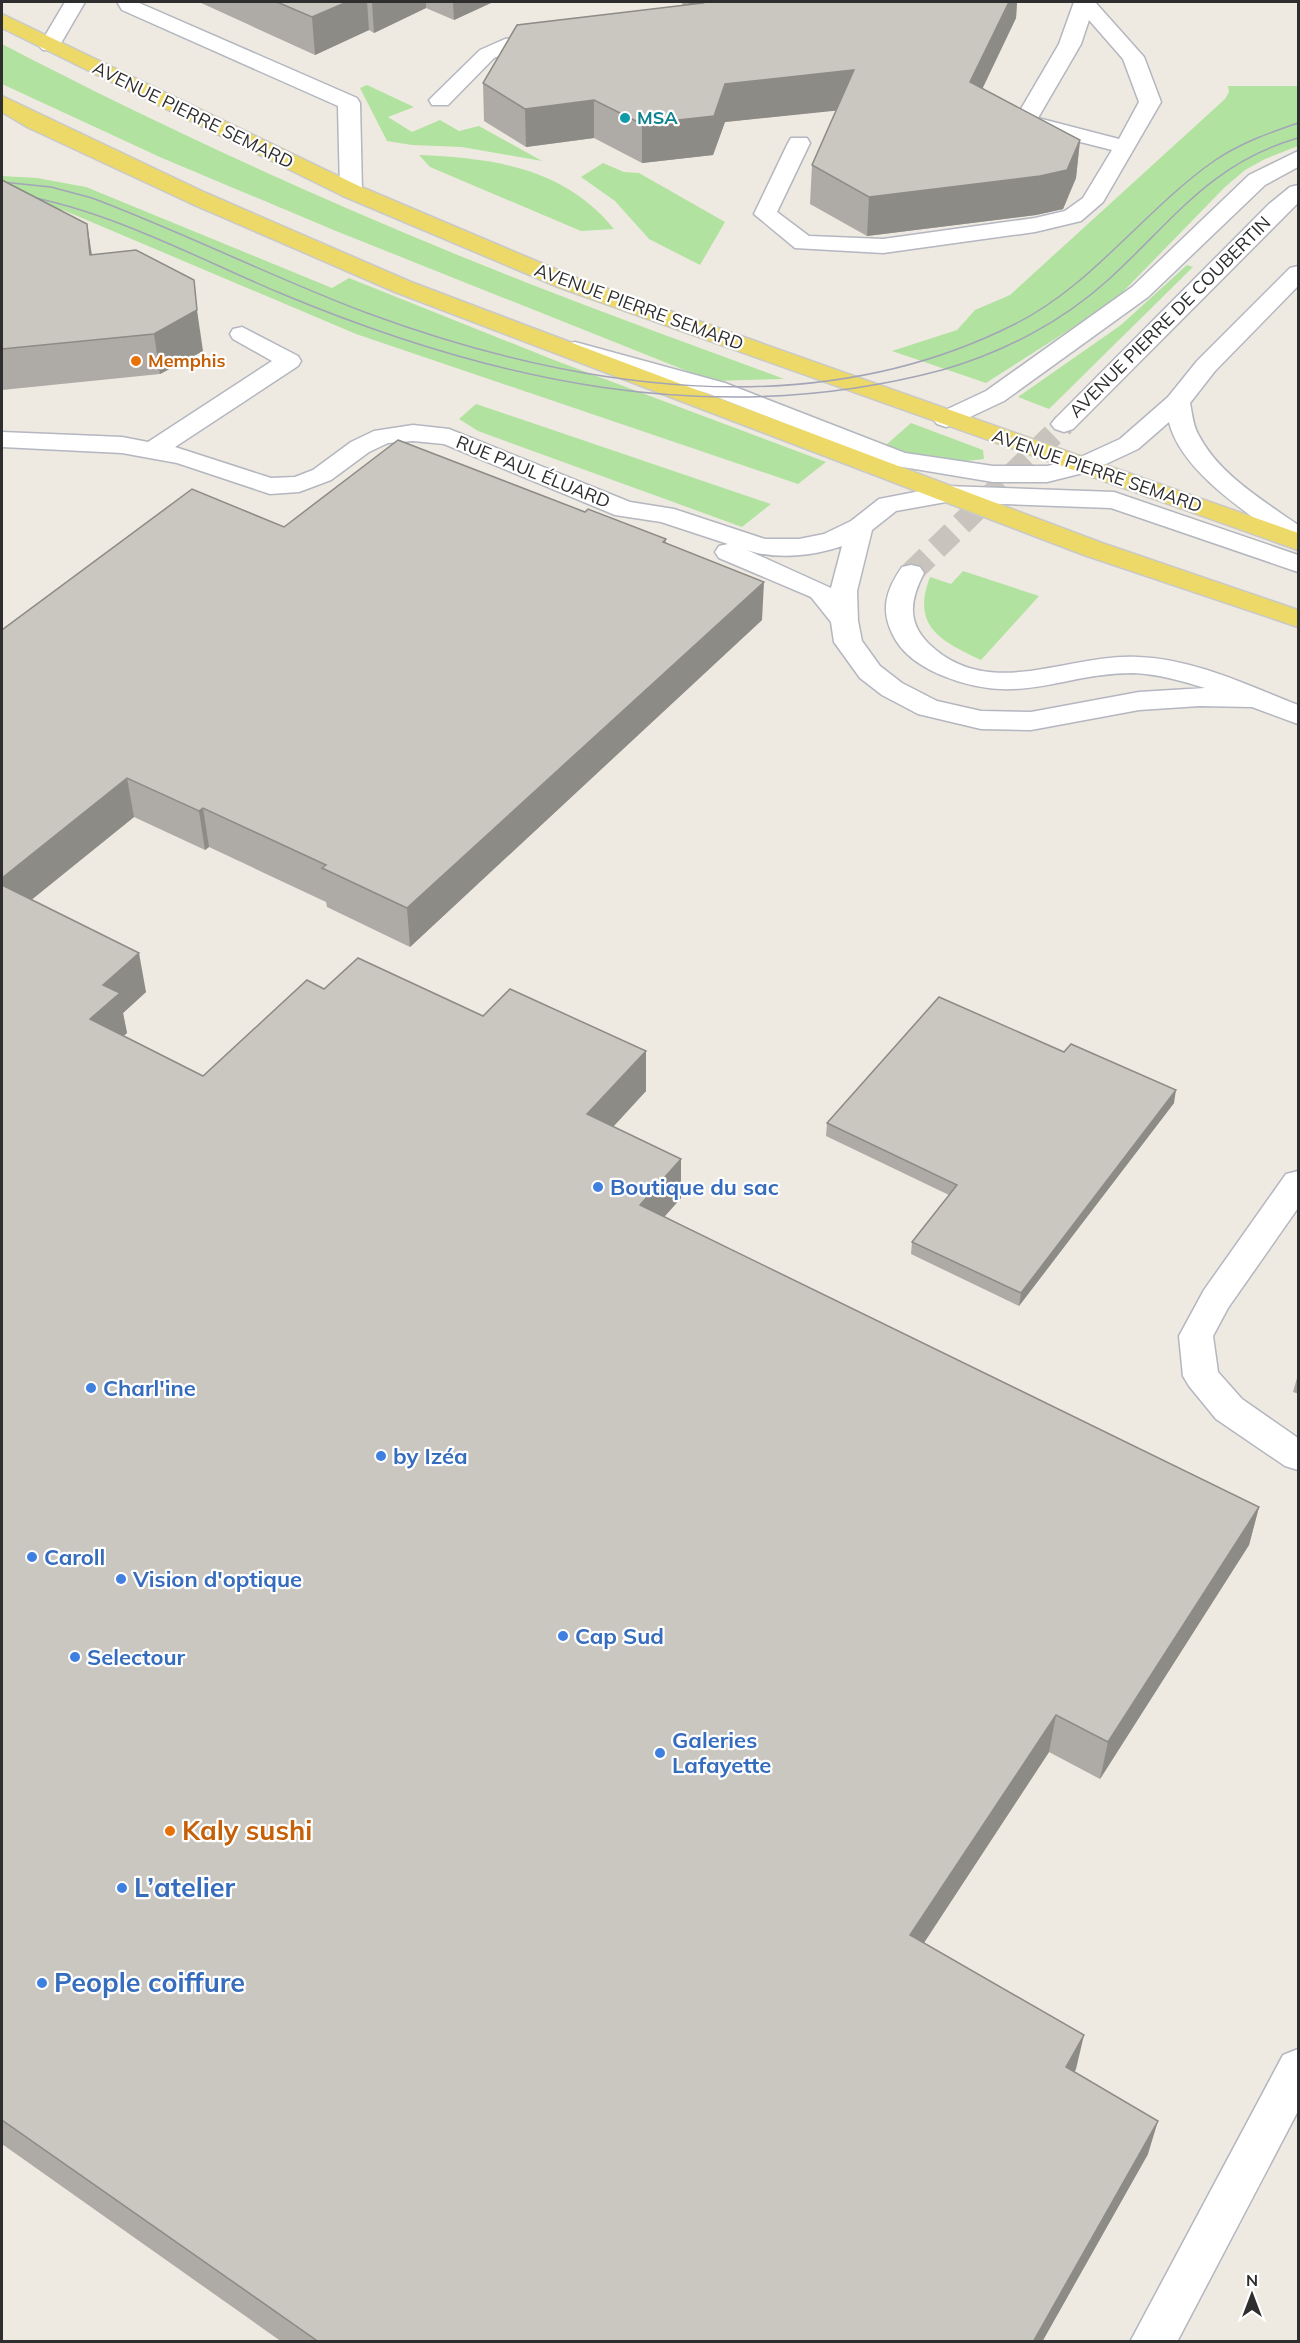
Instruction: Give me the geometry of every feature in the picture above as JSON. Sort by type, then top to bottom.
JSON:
[{"type":"main road","name":"AVENUE PIERRE SEMARD","points":[[2,20],[50,46],[351,191],[566,282],[946,419],[1299,542]]},
{"type":"main road","points":[[2,103],[35,122],[286,237],[403,287],[1093,549],[1299,619]]},
{"type":"street","points":[[50,46],[75,2]]},
{"type":"street","points":[[127,2],[129,6],[349,103],[351,191]]},
{"type":"street","points":[[800,143],[765,214],[803,243],[883,246],[1035,225],[1073,216],[1092,202],[1125,147],[1150,102],[1133,57],[1084,2],[1070,44],[1024,121],[1125,147]]},
{"type":"street","points":[[440,100],[487,54],[512,44],[569,36]]},
{"type":"street","name":"AVENUE PIERRE DE COUBERTIN","points":[[946,419],[995,396],[1140,292],[1257,180],[1299,158]]},
{"type":"street","name":"AVENUE PIERRE DE COUBERTIN","points":[[1064,424],[1277,209],[1299,192]]},
{"type":"street","name":"AVENUE PIERRE DE COUBERTIN","points":[[1277,209],[1299,197]]},
{"type":"street","points":[[568,348],[716,388],[900,460],[993,474],[1047,474],[1082,466],[1129,444],[1178,402],[1206,366],[1299,273]]},
{"type":"street","points":[[153,450],[289,361],[242,334]]},
{"type":"street","points":[[1178,402],[1184,432],[1199,455],[1252,504],[1299,537]]},
{"type":"street","name":"RUE PAUL ÉLUARD","points":[[2,440],[87,442],[153,450],[183,456],[270,486],[299,484],[322,475],[360,447],[383,436],[413,433],[449,437],[624,509],[664,515],[763,547],[799,547],[831,541],[860,527],[888,505],[946,494],[1114,500],[1299,564]]},
{"type":"street","points":[[624,509],[820,591],[844,621]]},
{"type":"street","points":[[860,527],[844,591],[844,621],[848,642],[870,672],[892,689],[928,708],[981,720],[1030,721],[1139,701],[1200,697],[1254,698]]},
{"type":"street","points":[[911,573],[898,601],[901,626],[916,649],[947,668],[976,678],[1018,682],[1052,679],[1101,666],[1138,665],[1180,670],[1299,715]]},
{"type":"street","points":[[1299,1183],[1216,1299],[1196,1336],[1200,1376],[1229,1409],[1299,1456]]},
{"type":"street","points":[[1152,2342],[1299,2069]]},
{"type":"green space","points":[[2,44],[195,140],[392,228],[557,295],[784,379],[712,381],[336,231],[162,158],[2,84]]},
{"type":"green space","points":[[367,85],[414,107],[388,117],[412,132],[440,120],[459,131],[479,126],[542,161],[462,147],[412,145],[387,141],[360,88]]},
{"type":"green space","points":[[1228,86],[1298,86],[1298,146],[1245,170],[1225,187],[1113,302],[986,383],[892,351],[957,330],[975,310],[1010,295],[1225,99],[1229,92]]},
{"type":"green space","points":[[419,155],[474,159],[526,170],[573,192],[594,208],[614,229],[581,231],[430,167]]},
{"type":"green space","points":[[603,163],[624,172],[639,173],[725,222],[700,265],[649,239],[615,201],[581,177]]},
{"type":"green space","points":[[2,176],[37,178],[86,187],[332,288],[349,278],[554,360],[826,462],[798,484],[356,334],[63,210],[2,200]]},
{"type":"green space","points":[[1187,265],[1193,267],[1049,409],[1018,397],[1121,325]]},
{"type":"green space","points":[[476,404],[771,504],[742,527],[478,431],[459,419]]},
{"type":"green space","points":[[911,423],[983,450],[984,459],[940,464],[886,445]]},
{"type":"green space","points":[[963,571],[1039,596],[981,660],[942,639],[927,620],[924,608],[930,577],[951,584]]},
{"type":"building","points":[[277,2],[347,2],[312,17]]},
{"type":"building","name":"MSA","points":[[702,2],[1009,2],[970,82],[1080,140],[1067,170],[1040,176],[869,197],[812,165],[854,70],[725,84],[714,116],[642,124],[594,100],[525,109],[483,83],[517,25]]},
{"type":"building","points":[[2,180],[87,224],[90,255],[136,250],[194,280],[197,310],[154,334],[2,349]]},
{"type":"building","points":[[398,440],[585,512],[588,509],[666,539],[663,542],[764,582],[407,908],[322,868],[326,865],[203,808],[199,811],[127,778],[2,878],[2,630],[192,489],[284,527]]},
{"type":"building","name":"Cap Sud","points":[[2,885],[139,953],[103,985],[120,993],[90,1019],[203,1076],[307,980],[324,989],[358,958],[483,1016],[510,989],[646,1051],[587,1114],[681,1159],[640,1205],[1259,1507],[1108,1742],[1056,1715],[910,1935],[1084,2035],[1066,2067],[1158,2121],[1033,2342],[319,2342],[2,2120]]},
{"type":"building","points":[[939,997],[1064,1052],[1071,1044],[1176,1090],[1021,1293],[912,1242],[957,1185],[827,1123]]},
{"type":"tunnel","points":[[911,573],[1064,424]]},
{"type":"tram line","points":[[2,182],[51,187],[92,198],[367,313],[446,340],[526,361],[609,377],[692,386],[775,386],[857,376],[937,356],[1015,324],[1043,308],[1069,289],[1164,202],[1214,161],[1244,144],[1298,123]]},
{"type":"tram line","points":[[2,192],[74,208],[109,220],[280,293],[360,324],[441,351],[523,373],[605,388],[688,396],[772,396],[857,388],[942,370],[1009,345],[1051,322],[1090,295],[1173,216],[1216,179],[1267,149],[1298,138]]},
{"type":"place","name":"MSA","points":[[625,118]]},
{"type":"place","name":"Memphis","points":[[136,361]]},
{"type":"place","name":"Boutique du sac","points":[[598,1187]]},
{"type":"place","name":"Charl'ine","points":[[91,1388]]},
{"type":"place","name":"by Izéa","points":[[381,1456]]},
{"type":"place","name":"Caroll","points":[[32,1557]]},
{"type":"place","name":"Vision d'optique","points":[[121,1579]]},
{"type":"place","name":"Cap Sud","points":[[563,1636]]},
{"type":"place","name":"Selectour","points":[[75,1657]]},
{"type":"place","name":"Galeries Lafayette","points":[[660,1753]]},
{"type":"place","name":"Kaly sushi","points":[[170,1831]]},
{"type":"place","name":"L’atelier","points":[[122,1888]]},
{"type":"place","name":"People coiffure","points":[[42,1983]]}]
